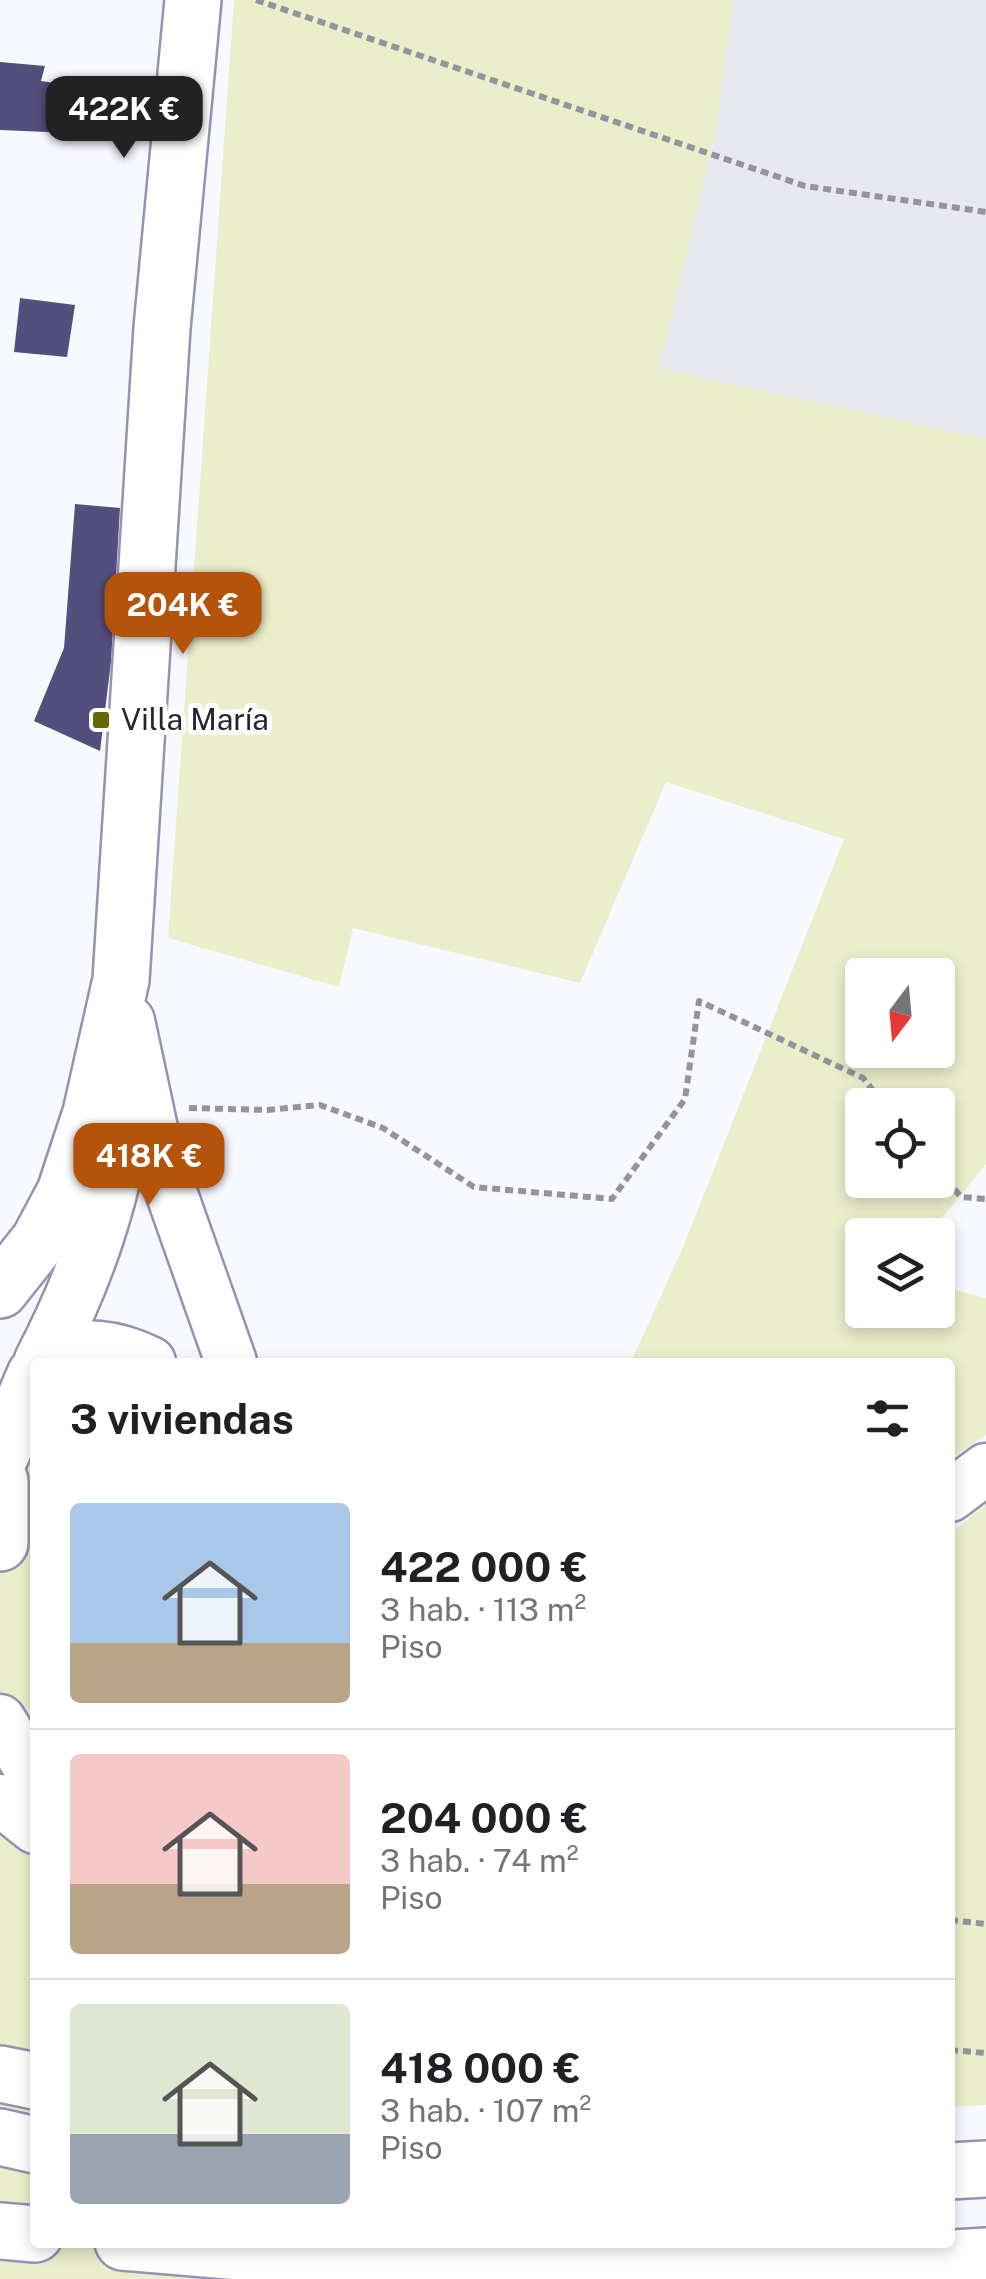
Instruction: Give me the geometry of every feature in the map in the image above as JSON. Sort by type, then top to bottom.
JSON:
[{"type":"main road","points":[[44,1358],[98,1236],[122,1137],[125,1000],[162,328],[174,0]]},
{"type":"main road","points":[[162,328],[193,0]]},
{"type":"main road","points":[[0,1290],[40,1241],[65,1192],[125,1000]]},
{"type":"main road","points":[[0,1457],[30,1389]]},
{"type":"main road","points":[[0,1481],[0,1543]]},
{"type":"main road","points":[[0,2074],[30,2081]]},
{"type":"main road","points":[[0,2137],[30,2143]]},
{"type":"main road","points":[[955,2170],[986,2168]]},
{"type":"main road","points":[[955,2225],[986,2224]]},
{"type":"main road","points":[[0,2230],[30,2233]]},
{"type":"main road","points":[[193,2248],[344,2261],[740,2271],[986,2256]]},
{"type":"street","points":[[125,1000],[157,1152],[230,1358]]},
{"type":"street","points":[[52,1358],[75,1345],[104,1345],[139,1358]]},
{"type":"street","points":[[955,1492],[986,1468]]},
{"type":"street","points":[[0,1720],[30,1769]]},
{"type":"street","points":[[0,1800],[30,1824]]},
{"type":"path","points":[[256,0],[805,186],[986,212]]},
{"type":"path","points":[[147,1108],[267,1110],[320,1105],[384,1128],[474,1187],[612,1199],[685,1099],[699,1001],[862,1078],[871,1088]]},
{"type":"path","points":[[955,1190],[961,1197],[986,1198]]},
{"type":"path","points":[[955,1921],[986,1924]]},
{"type":"path","points":[[955,2050],[986,2053]]},
{"type":"shaded area","points":[[733,0],[986,0],[986,439],[659,368],[716,128]]},
{"type":"green space","points":[[234,0],[733,0],[716,128],[659,368],[986,439],[986,1164],[942,1218],[845,1218],[845,1328],[955,1328],[955,1290],[986,1298],[986,1435],[955,1456],[955,1358],[633,1358],[684,1245],[844,839],[666,782],[580,983],[353,928],[339,987],[168,938]]},
{"type":"green space","points":[[0,1414],[30,1451],[30,2248],[357,2248],[346,2279],[0,2279]]},
{"type":"green space","points":[[986,1504],[986,2105],[955,2107],[955,1530]]},
{"type":"building","points":[[0,62],[45,66],[41,81],[69,85],[70,133],[0,130]]},
{"type":"building","points":[[20,298],[75,305],[67,357],[14,352]]},
{"type":"building","points":[[75,504],[120,508],[111,662],[100,751],[34,721],[64,648]]},
{"type":"place","name":"Villa María","points":[[101,720]]}]
